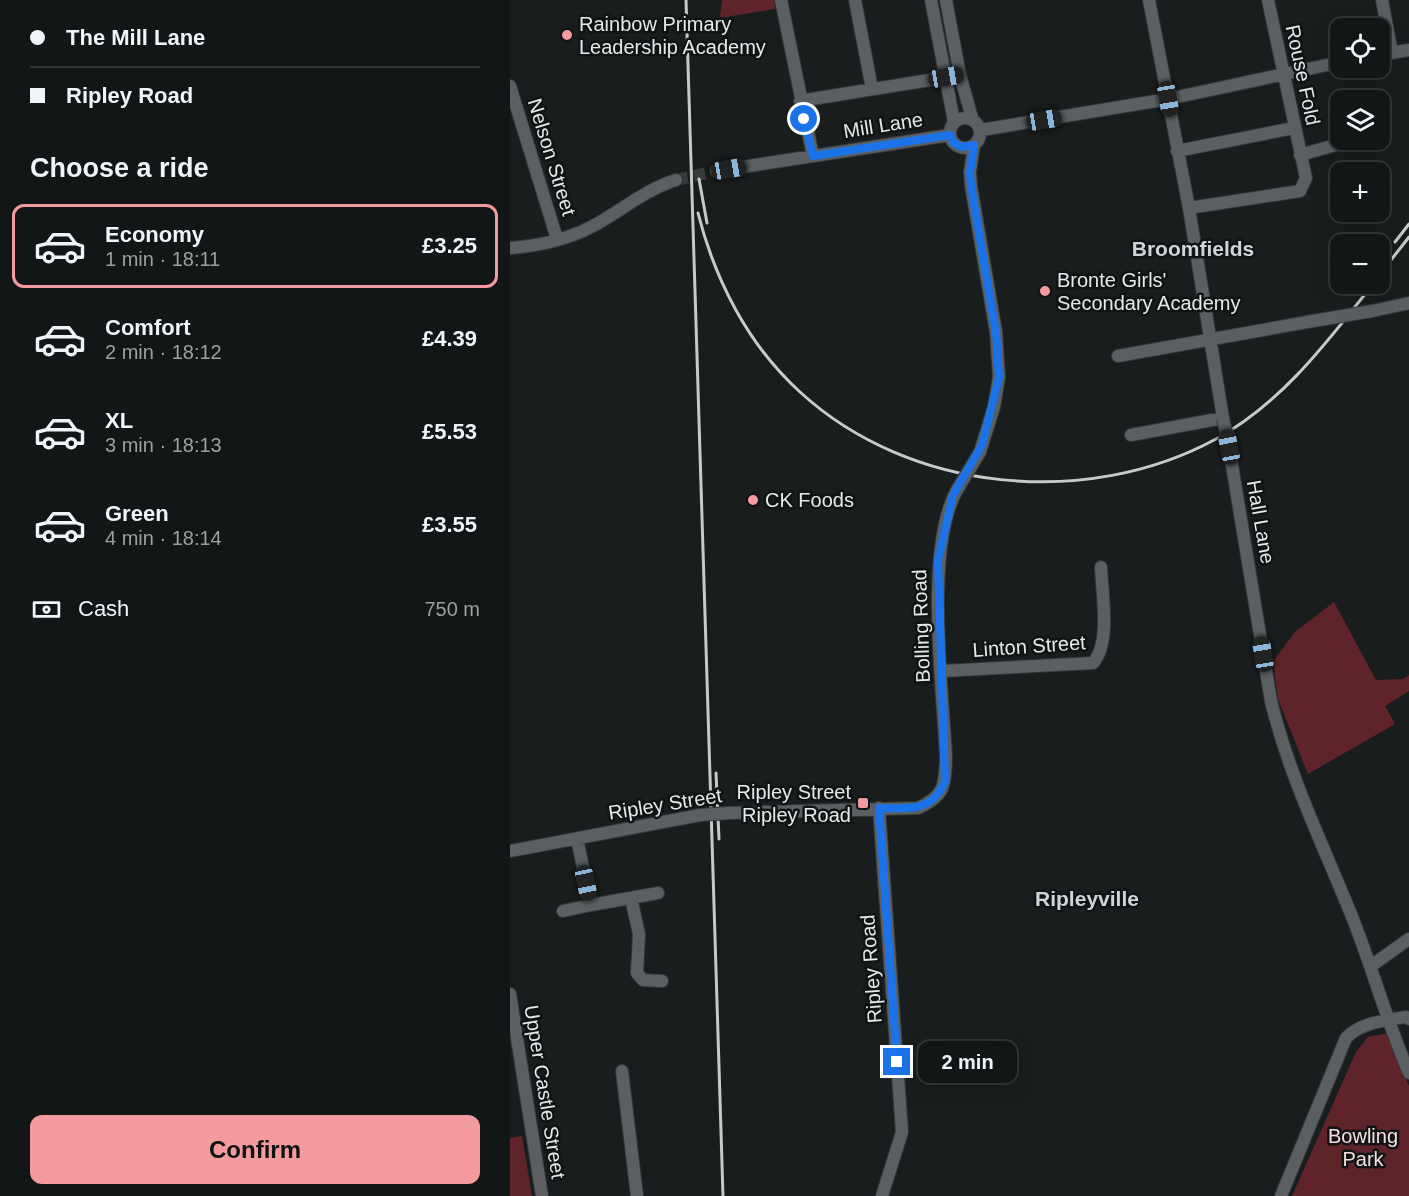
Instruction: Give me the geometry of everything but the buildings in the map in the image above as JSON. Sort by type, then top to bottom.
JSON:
[{"type":"street","points":[[781,0],[813,156]]},
{"type":"street","points":[[855,0],[872,89]]},
{"type":"street","points":[[932,0],[954,122],[962,117],[972,118]]},
{"type":"street","points":[[946,0],[960,75],[972,118],[981,130],[980,139],[974,145]]},
{"type":"street","name":"Hall Lane","points":[[1149,0],[1189,208],[1271,701],[1281,742],[1371,966],[1386,1020],[1409,1073]]},
{"type":"street","name":"Rouse Fold","points":[[1189,208],[1299,191],[1306,178],[1268,0]]},
{"type":"street","points":[[1382,0],[1383,18]]},
{"type":"street","points":[[1390,53],[1409,50]]},
{"type":"street","points":[[981,130],[1168,99],[1330,64]]},
{"type":"street","points":[[800,101],[960,75]]},
{"type":"street","name":"Nelson Street","points":[[510,86],[557,239]]},
{"type":"street","name":"Mill Lane","points":[[953,140],[954,122]]},
{"type":"street","points":[[1177,151],[1294,128]]},
{"type":"street","name":"Mill Lane","points":[[716,171],[813,156],[953,140],[965,148],[974,145]]},
{"type":"street","name":"Bolling Road","points":[[953,140],[970,172]]},
{"type":"street","name":"Bolling Road","points":[[933,801],[945,781],[938,560],[950,506],[980,452],[994,407],[999,377],[996,333],[970,172],[974,145]]},
{"type":"street","points":[[1300,155],[1330,147]]},
{"type":"street","points":[[510,248],[540,245],[590,228],[644,193],[676,180]]},
{"type":"street","points":[[1118,356],[1409,303]]},
{"type":"street","points":[[1131,435],[1223,418]]},
{"type":"street","name":"Linton Street","points":[[942,671],[1093,663],[1101,654],[1103,641],[1101,567]]},
{"type":"street","name":"Ripley Street","points":[[510,851],[700,815],[918,808],[933,801]]},
{"type":"street","name":"Ripley Road","points":[[879,808],[902,1132],[882,1196]]},
{"type":"street","points":[[577,839],[591,905]]},
{"type":"street","points":[[563,911],[658,893]]},
{"type":"street","points":[[631,898],[639,934],[637,973],[643,980],[662,981]]},
{"type":"street","points":[[1371,966],[1409,939]]},
{"type":"street","name":"Upper Castle Street","points":[[510,994],[542,1196]]},
{"type":"street","points":[[1281,1196],[1346,1038],[1353,1030],[1386,1020],[1406,1017],[1409,1019]]},
{"type":"street","points":[[622,1071],[637,1196]]},
{"type":"green space","points":[[722,0],[774,0],[775,9],[720,18]]},
{"type":"green space","points":[[1334,602],[1376,680],[1403,679],[1409,675],[1409,691],[1385,706],[1395,724],[1308,774],[1278,699],[1273,661],[1296,631]]},
{"type":"green space","name":"Bowling Park","points":[[1388,1033],[1409,1086],[1409,1196],[1292,1196],[1356,1052],[1368,1037]]},
{"type":"green space","points":[[522,1136],[532,1196],[510,1196],[510,1138]]},
{"type":"tunnel","points":[[676,180],[716,171]]},
{"type":"railway","points":[[686,0],[723,1196]]},
{"type":"railway","points":[[699,179],[707,223]]},
{"type":"railway","points":[[698,213],[714,263],[736,310],[765,354],[800,392],[844,426],[893,452],[946,470],[1001,480],[1057,482],[1112,475],[1166,461],[1216,439],[1262,408],[1283,389],[1321,349],[1365,294]]},
{"type":"railway","points":[[1395,242],[1409,224]]},
{"type":"railway","points":[[1390,261],[1409,237]]},
{"type":"railway","points":[[716,773],[719,839]]},
{"type":"place","name":"Rainbow Primary Leadership Academy","points":[[567,35]]},
{"type":"place","name":"Bronte Girls' Secondary Academy","points":[[1045,291]]},
{"type":"place","name":"CK Foods","points":[[753,500]]},
{"type":"place","name":"Ripley Street Ripley Road","points":[[863,803]]},
{"type":"district","name":"Broomfields","points":[[1193,249]]},
{"type":"district","name":"Ripleyville","points":[[1087,899]]},
{"type":"route","points":[[804,119],[813,156],[950,135],[956,145],[965,148],[974,145],[970,172],[971,186],[996,333],[999,377],[994,407],[980,452],[953,495],[938,560],[945,781],[940,793],[933,801],[918,808],[879,808],[897,1062]]}]
